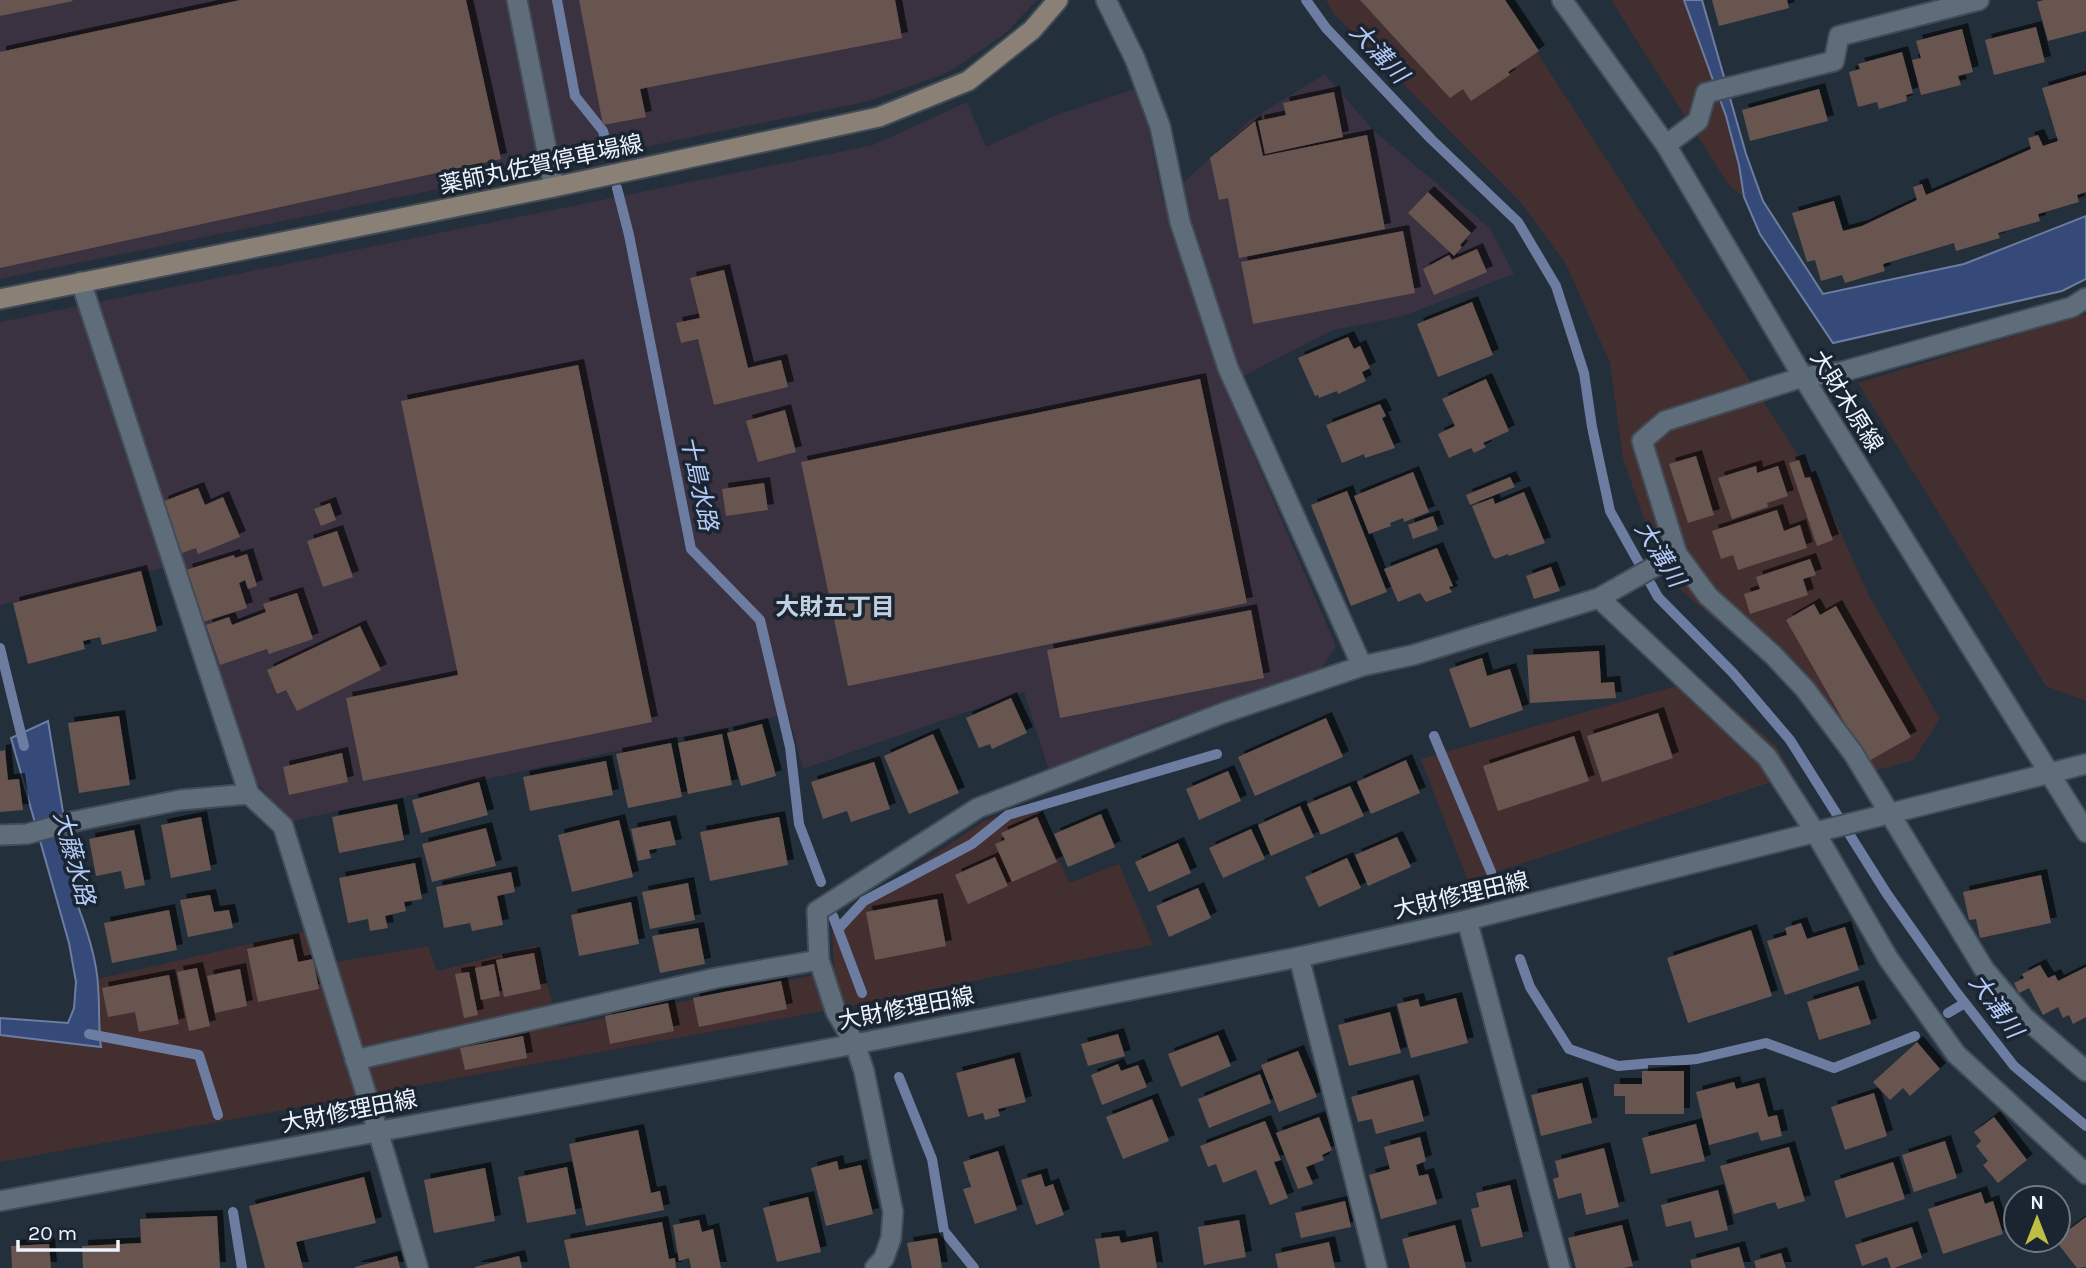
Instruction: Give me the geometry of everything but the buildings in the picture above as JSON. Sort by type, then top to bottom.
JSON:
[{"type":"main road","name":"薬師丸佐賀停車場線","points":[[0,299],[554,187],[879,117],[968,81],[1032,30],[1058,0]]},
{"type":"street","points":[[517,0],[554,187]]},
{"type":"street","points":[[1106,0],[1135,59],[1160,126],[1180,222],[1228,368],[1362,666]]},
{"type":"street","name":"大財木原線","points":[[1562,0],[1665,145],[1803,377],[2086,832]]},
{"type":"street","points":[[1665,145],[1698,121],[1706,93],[1834,61],[1839,36],[1979,0]]},
{"type":"street","points":[[81,282],[249,794],[283,826],[418,1268]]},
{"type":"street","points":[[2086,298],[2072,307],[1841,372],[1803,377],[1665,421],[1642,441],[1677,554],[1708,596],[1774,656],[1805,689],[1853,753],[1984,969],[2025,1018],[2086,1071]]},
{"type":"street","points":[[875,1268],[884,1258],[891,1238],[894,1212],[864,1071],[855,1044],[836,1012],[819,960],[817,911],[978,808],[1223,713],[1362,666],[1413,655],[1599,598],[1677,554]]},
{"type":"street","points":[[1599,598],[1767,757],[1815,832],[1888,958],[1956,1054],[2086,1174]]},
{"type":"street","points":[[1889,813],[2086,764]]},
{"type":"street","points":[[0,835],[27,834],[71,822],[180,800],[249,794]]},
{"type":"street","name":"大財修理田線","points":[[0,1201],[855,1044],[1299,957],[1467,920],[1889,813]]},
{"type":"street","points":[[1467,920],[1560,1268]]},
{"type":"street","points":[[1299,957],[1377,1268]]},
{"type":"street","points":[[355,1060],[690,983],[819,960]]},
{"type":"shaded area","points":[[0,0],[1037,0],[1006,33],[949,72],[869,101],[0,279]]},
{"type":"shaded area","points":[[1326,0],[1503,0],[1824,495],[1868,594],[1940,719],[1913,760],[1856,776],[1785,679],[1682,591],[1646,525],[1623,458],[1610,363],[1566,264],[1522,204],[1334,14]]},
{"type":"shaded area","points":[[1611,0],[1684,0],[1726,116],[1744,197],[1728,184]]},
{"type":"shaded area","points":[[1325,74],[1374,131],[1490,228],[1514,274],[1400,317],[1333,330],[1224,386],[1336,646],[1321,669],[1151,727],[1049,771],[1024,692],[803,769],[788,714],[288,822],[249,772],[180,564],[0,605],[0,322],[873,145],[967,102],[986,147],[1051,117],[1140,87],[1163,202],[1250,120]]},
{"type":"shaded area","points":[[2086,314],[2086,701],[2046,686],[1858,383]]},
{"type":"shaded area","points":[[1701,679],[1776,746],[1793,775],[1468,881],[1421,759]]},
{"type":"shaded area","points":[[1035,803],[1069,883],[1119,864],[1153,945],[818,1012],[0,1162],[0,1027],[87,1043],[89,981],[306,931],[320,965],[428,946],[437,971],[536,946],[559,1027],[834,971],[832,924],[984,821]]},
{"type":"water","points":[[1684,0],[1702,0],[1746,154],[1763,201],[1823,294],[1964,264],[2086,216],[2086,279],[2062,291],[1833,343],[1760,234],[1744,197],[1726,116]]},
{"type":"water","points":[[48,721],[79,909],[96,966],[101,1047],[0,1035],[0,1018],[68,1023],[74,1008],[76,982],[69,943],[11,738]]},
{"type":"waterway","name":"十島水路","points":[[557,0],[575,96],[603,131],[609,155]]},
{"type":"waterway","name":"大溝川","points":[[1306,0],[1326,28],[1431,139],[1518,222],[1556,286],[1584,373],[1592,427],[1610,511],[1658,597],[1733,673],[1790,740],[1887,894],[1954,989],[2014,1066],[2086,1126]]},
{"type":"waterway","name":"十島水路","points":[[617,188],[629,235],[691,549],[760,620],[790,747],[799,824],[821,882]]},
{"type":"waterway","name":"大藤水路","points":[[0,648],[24,746]]},
{"type":"waterway","points":[[1434,736],[1491,872]]},
{"type":"waterway","points":[[838,929],[864,901],[972,844],[1008,815],[1217,754]]},
{"type":"waterway","name":"十島水路","points":[[833,916],[862,993]]},
{"type":"waterway","points":[[1520,959],[1530,987],[1569,1049],[1618,1066],[1697,1059],[1766,1043],[1834,1068],[1915,1036]]},
{"type":"waterway","points":[[1948,1013],[1965,1003]]},
{"type":"waterway","points":[[89,1034],[199,1055],[218,1115]]},
{"type":"waterway","name":"十島水路","points":[[899,1077],[932,1159],[944,1231],[974,1268]]},
{"type":"waterway","points":[[233,1212],[242,1268]]},
{"type":"district","name":"大財五丁目","points":[[835,607]]}]
